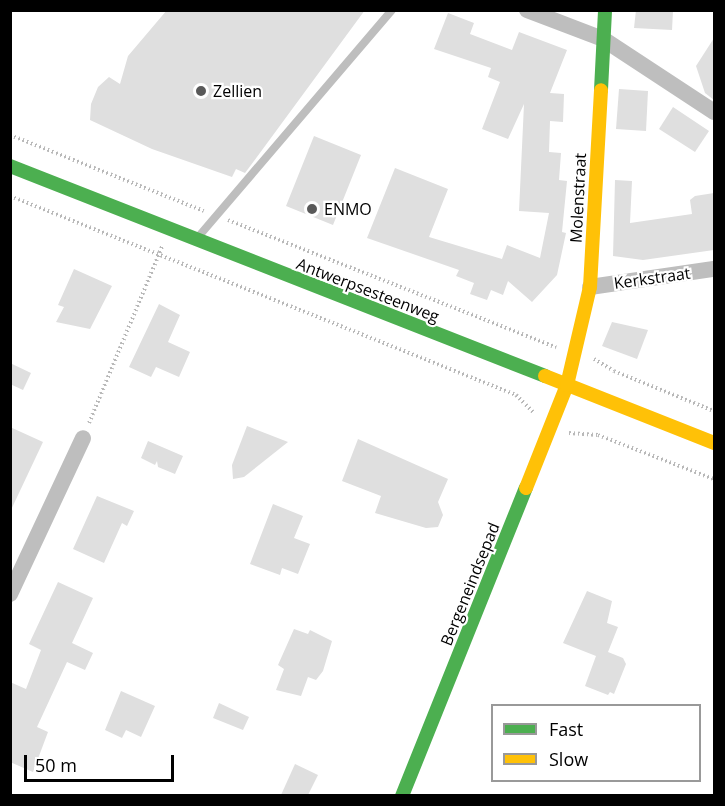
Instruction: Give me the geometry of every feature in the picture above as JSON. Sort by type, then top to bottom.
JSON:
[{"type":"street","points":[[527,10],[603,39],[714,112]]},
{"type":"street","name":"Molenstraat","points":[[567,386],[577,351],[590,287],[604,10]]},
{"type":"street","name":"Antwerpsesteenweg","points":[[10,166],[714,443]]},
{"type":"street","name":"Kerkstraat","points":[[590,287],[714,269]]},
{"type":"street","name":"Bergeneindsepad","points":[[402,795],[567,386]]},
{"type":"street","points":[[10,594],[83,438]]},
{"type":"lane","points":[[195,239],[392,10]]},
{"type":"path","points":[[10,135],[553,348],[577,351],[614,371],[714,411]]},
{"type":"path","points":[[10,196],[516,395],[551,426],[569,433],[598,435],[714,479]]},
{"type":"path","points":[[83,438],[171,230]]},
{"type":"building","name":"Zellien","points":[[167,10],[365,10],[245,173],[236,169],[232,177],[152,149],[90,120],[91,104],[98,87],[109,77],[120,84],[128,56]]},
{"type":"building","points":[[636,10],[673,11],[672,30],[634,28]]},
{"type":"building","points":[[448,13],[474,23],[470,34],[512,50],[519,32],[567,50],[550,93],[564,94],[563,122],[550,121],[549,152],[561,153],[559,180],[567,181],[562,232],[566,233],[557,275],[532,302],[508,281],[503,295],[491,290],[487,300],[470,294],[474,283],[456,276],[459,270],[367,238],[395,168],[448,189],[429,237],[502,259],[507,245],[540,258],[549,213],[519,211],[524,104],[508,139],[482,129],[500,82],[488,77],[491,68],[434,49]]},
{"type":"building","points":[[714,38],[714,100],[705,93],[696,66]]},
{"type":"building","points":[[619,89],[648,91],[646,131],[616,129]]},
{"type":"building","points":[[673,107],[709,131],[695,152],[659,129]]},
{"type":"building","points":[[314,136],[361,155],[333,225],[286,206]]},
{"type":"building","points":[[615,180],[632,181],[630,223],[692,214],[690,200],[695,196],[714,193],[714,250],[643,260],[613,256]]},
{"type":"building","points":[[74,269],[112,286],[90,329],[56,322],[64,307],[58,305]]},
{"type":"building","points":[[159,304],[180,315],[168,342],[190,352],[179,377],[156,367],[151,377],[129,367]]},
{"type":"building","points":[[612,322],[648,330],[637,359],[602,346]]},
{"type":"building","points":[[10,363],[31,373],[23,390],[10,384]]},
{"type":"building","points":[[247,426],[288,442],[244,477],[233,479],[232,465]]},
{"type":"building","points":[[10,427],[43,442],[10,512]]},
{"type":"building","points":[[358,439],[448,479],[438,502],[443,515],[438,527],[426,528],[375,513],[381,496],[342,481]]},
{"type":"building","points":[[148,441],[183,456],[175,474],[158,467],[157,461],[155,465],[141,458]]},
{"type":"building","points":[[97,496],[134,511],[127,526],[122,523],[104,563],[73,549]]},
{"type":"building","points":[[273,504],[303,516],[294,538],[310,544],[298,574],[282,568],[280,575],[250,564]]},
{"type":"building","points":[[58,582],[93,598],[72,643],[93,653],[85,670],[67,662],[37,727],[48,732],[33,772],[10,762],[10,682],[26,689],[41,650],[29,644]]},
{"type":"building","points":[[587,591],[612,601],[607,623],[618,627],[608,652],[623,658],[626,664],[614,694],[610,692],[608,695],[585,686],[596,656],[563,643]]},
{"type":"building","points":[[294,629],[308,634],[310,630],[332,641],[323,671],[316,680],[308,677],[301,696],[276,690],[284,669],[278,665]]},
{"type":"building","points":[[121,691],[155,706],[141,737],[126,730],[122,738],[105,730]]},
{"type":"building","points":[[219,703],[249,717],[243,730],[213,718]]},
{"type":"building","points":[[295,764],[318,775],[308,795],[281,795]]},
{"type":"traffic: fast","points":[[601,90],[605,10]]},
{"type":"traffic: fast","points":[[10,166],[545,376]]},
{"type":"traffic: fast","points":[[402,796],[526,488]]},
{"type":"traffic: slow","points":[[526,488],[567,385],[590,287],[601,90]]},
{"type":"traffic: slow","points":[[545,376],[714,443]]},
{"type":"place","name":"Zellien","points":[[201,91]]},
{"type":"place","name":"ENMO","points":[[312,209]]}]
